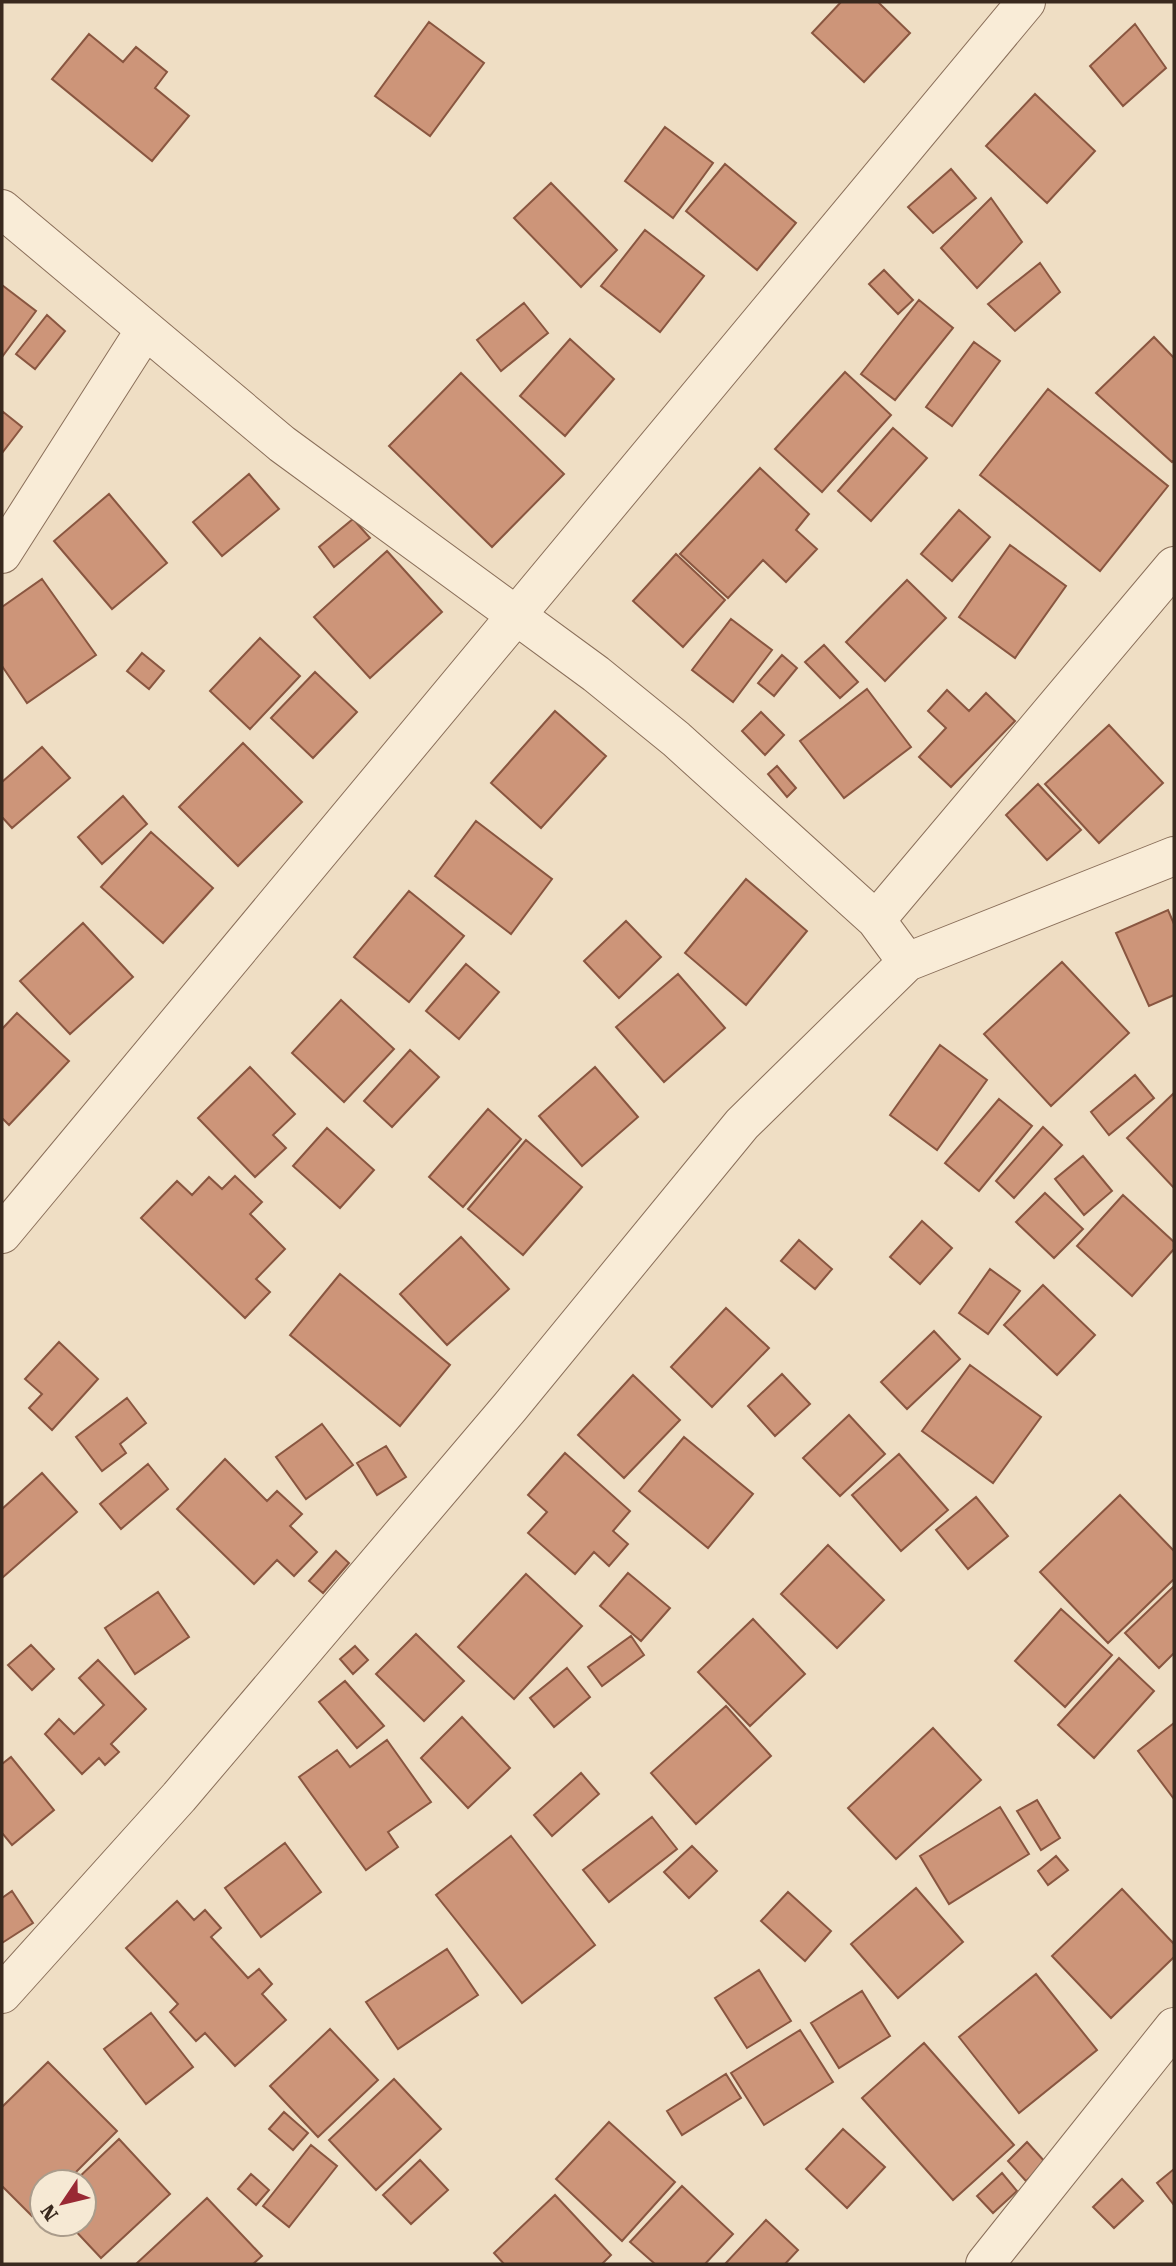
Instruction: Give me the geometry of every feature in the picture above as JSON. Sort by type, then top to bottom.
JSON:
[{"type":"street","points":[[2,1234],[1026,2]]},
{"type":"street","points":[[2,209],[282,444],[516,614],[676,739],[876,920],[907,961]]},
{"type":"street","points":[[2,554],[145,330]]},
{"type":"street","points":[[876,920],[1174,566]]},
{"type":"street","points":[[2,1994],[180,1797],[510,1407],[742,1124],[907,961],[1174,856]]},
{"type":"street","points":[[985,2264],[1174,2027]]},
{"type":"building","points":[[841,2],[878,2],[910,33],[864,82],[812,33]]},
{"type":"building","points":[[429,22],[484,63],[430,136],[375,96]]},
{"type":"building","points":[[1135,24],[1166,68],[1123,106],[1090,66]]},
{"type":"building","points":[[89,34],[123,62],[136,47],[167,72],[155,88],[189,116],[152,161],[52,79]]},
{"type":"building","points":[[1035,94],[1095,151],[1047,203],[986,146]]},
{"type":"building","points":[[665,127],[713,163],[673,218],[625,181]]},
{"type":"building","points":[[725,164],[796,223],[757,270],[686,211]]},
{"type":"building","points":[[951,169],[976,198],[933,233],[908,207]]},
{"type":"building","points":[[551,183],[617,250],[581,287],[514,218]]},
{"type":"building","points":[[991,198],[1022,242],[977,288],[941,248]]},
{"type":"building","points":[[645,230],[704,276],[660,332],[601,286]]},
{"type":"building","points":[[1040,263],[1060,292],[1015,331],[988,304]]},
{"type":"building","points":[[884,270],[913,300],[898,314],[869,284]]},
{"type":"building","points":[[2,285],[36,311],[2,357]]},
{"type":"building","points":[[919,300],[953,328],[895,400],[861,374]]},
{"type":"building","points":[[524,303],[548,333],[501,371],[477,340]]},
{"type":"building","points":[[47,315],[65,331],[35,369],[16,354]]},
{"type":"building","points":[[1154,337],[1174,358],[1172,462],[1096,393]]},
{"type":"building","points":[[570,339],[614,379],[565,436],[520,396]]},
{"type":"building","points":[[974,342],[1000,361],[952,426],[926,407]]},
{"type":"building","points":[[845,372],[891,415],[822,492],[775,449]]},
{"type":"building","points":[[461,373],[564,474],[492,547],[389,446]]},
{"type":"building","points":[[1048,389],[1168,486],[1100,571],[980,475]]},
{"type":"building","points":[[2,411],[22,427],[2,453]]},
{"type":"building","points":[[893,428],[927,458],[871,521],[838,491]]},
{"type":"building","points":[[760,468],[809,514],[796,530],[817,549],[786,582],[763,560],[728,598],[680,554]]},
{"type":"building","points":[[249,474],[279,509],[222,556],[193,522]]},
{"type":"building","points":[[109,494],[167,563],[112,609],[54,541]]},
{"type":"building","points":[[959,510],[990,537],[952,581],[921,554]]},
{"type":"building","points":[[353,519],[370,538],[334,567],[319,547]]},
{"type":"building","points":[[1010,545],[1066,586],[1015,658],[959,617]]},
{"type":"building","points":[[387,551],[442,612],[370,678],[314,617]]},
{"type":"building","points":[[676,554],[725,600],[683,647],[633,601]]},
{"type":"building","points":[[42,579],[96,655],[27,703],[2,666],[2,607]]},
{"type":"building","points":[[907,580],[946,618],[885,681],[846,642]]},
{"type":"building","points":[[731,619],[772,650],[733,702],[692,670]]},
{"type":"building","points":[[260,638],[300,676],[250,729],[210,691]]},
{"type":"building","points":[[824,645],[858,682],[840,698],[805,662]]},
{"type":"building","points":[[142,653],[164,671],[149,689],[127,671]]},
{"type":"building","points":[[782,655],[797,668],[774,696],[758,683]]},
{"type":"building","points":[[315,672],[357,712],[313,758],[271,718]]},
{"type":"building","points":[[867,689],[911,747],[844,798],[800,741]]},
{"type":"building","points":[[947,690],[969,711],[986,693],[1015,721],[951,787],[919,757],[946,728],[928,711]]},
{"type":"building","points":[[555,711],[606,756],[541,828],[491,783]]},
{"type":"building","points":[[761,712],[784,735],[765,755],[742,731]]},
{"type":"building","points":[[1109,725],[1163,783],[1099,843],[1045,784]]},
{"type":"building","points":[[243,743],[302,802],[238,866],[179,807]]},
{"type":"building","points":[[42,747],[70,778],[12,828],[2,817],[2,782]]},
{"type":"building","points":[[777,766],[796,788],[787,797],[768,774]]},
{"type":"building","points":[[1038,784],[1081,830],[1047,860],[1006,815]]},
{"type":"building","points":[[123,796],[147,824],[102,864],[78,837]]},
{"type":"building","points":[[476,821],[552,879],[511,934],[435,876]]},
{"type":"building","points":[[151,832],[213,888],[163,943],[101,887]]},
{"type":"building","points":[[746,879],[807,931],[746,1005],[685,953]]},
{"type":"building","points":[[409,891],[464,936],[409,1002],[354,957]]},
{"type":"building","points":[[1168,910],[1174,924],[1174,995],[1149,1006],[1116,933]]},
{"type":"building","points":[[626,921],[661,957],[619,998],[584,961]]},
{"type":"building","points":[[83,923],[133,977],[70,1034],[20,981]]},
{"type":"building","points":[[1062,962],[1129,1033],[1051,1106],[984,1034]]},
{"type":"building","points":[[466,964],[499,992],[459,1039],[426,1011]]},
{"type":"building","points":[[678,974],[725,1028],[664,1082],[616,1027]]},
{"type":"building","points":[[341,1000],[394,1049],[344,1102],[292,1053]]},
{"type":"building","points":[[17,1013],[69,1061],[9,1125],[2,1118],[2,1029]]},
{"type":"building","points":[[940,1045],[987,1080],[937,1150],[890,1115]]},
{"type":"building","points":[[410,1050],[439,1077],[392,1127],[364,1101]]},
{"type":"building","points":[[250,1067],[295,1114],[273,1135],[286,1148],[255,1177],[198,1118]]},
{"type":"building","points":[[595,1067],[638,1117],[582,1166],[539,1116]]},
{"type":"building","points":[[1135,1075],[1154,1098],[1109,1135],[1091,1112]]},
{"type":"building","points":[[1174,1095],[1174,1188],[1127,1138]]},
{"type":"building","points":[[999,1099],[1032,1126],[979,1191],[945,1163]]},
{"type":"building","points":[[488,1109],[521,1139],[463,1207],[429,1177]]},
{"type":"building","points":[[1043,1127],[1062,1145],[1014,1198],[996,1181]]},
{"type":"building","points":[[327,1128],[374,1170],[340,1208],[293,1166]]},
{"type":"building","points":[[526,1140],[582,1187],[523,1255],[468,1209]]},
{"type":"building","points":[[1083,1156],[1112,1191],[1084,1215],[1055,1179]]},
{"type":"building","points":[[235,1176],[262,1202],[250,1214],[285,1249],[256,1279],[270,1292],[245,1318],[141,1218],[177,1181],[192,1195],[209,1177],[222,1189]]},
{"type":"building","points":[[1045,1193],[1083,1229],[1054,1258],[1016,1222]]},
{"type":"building","points":[[1123,1195],[1174,1242],[1174,1249],[1132,1296],[1077,1246]]},
{"type":"building","points":[[922,1221],[952,1248],[920,1284],[890,1257]]},
{"type":"building","points":[[461,1237],[509,1289],[447,1345],[400,1294]]},
{"type":"building","points":[[799,1240],[832,1269],[815,1289],[781,1261]]},
{"type":"building","points":[[990,1269],[1020,1291],[988,1334],[959,1313]]},
{"type":"building","points":[[340,1274],[450,1365],[400,1426],[290,1335]]},
{"type":"building","points":[[1043,1285],[1095,1335],[1057,1375],[1004,1325]]},
{"type":"building","points":[[726,1308],[769,1348],[712,1407],[671,1367]]},
{"type":"building","points":[[934,1331],[960,1359],[907,1409],[881,1382]]},
{"type":"building","points":[[59,1342],[98,1379],[52,1430],[29,1408],[42,1394],[25,1379]]},
{"type":"building","points":[[970,1365],[1041,1417],[993,1483],[922,1431]]},
{"type":"building","points":[[782,1374],[810,1404],[775,1436],[748,1406]]},
{"type":"building","points":[[633,1375],[680,1420],[624,1478],[578,1435]]},
{"type":"building","points":[[127,1398],[146,1423],[120,1444],[126,1453],[102,1471],[76,1437]]},
{"type":"building","points":[[849,1415],[885,1454],[840,1496],[803,1458]]},
{"type":"building","points":[[322,1424],[353,1465],[306,1499],[276,1457]]},
{"type":"building","points":[[684,1437],[753,1494],[708,1548],[639,1491]]},
{"type":"building","points":[[386,1446],[406,1477],[377,1495],[357,1463]]},
{"type":"building","points":[[565,1453],[630,1511],[613,1531],[628,1544],[609,1566],[594,1552],[575,1574],[528,1533],[547,1512],[528,1495]]},
{"type":"building","points":[[899,1454],[948,1510],[901,1551],[852,1495]]},
{"type":"building","points":[[225,1459],[267,1501],[277,1491],[302,1514],[290,1526],[317,1552],[294,1576],[277,1560],[254,1584],[177,1509]]},
{"type":"building","points":[[148,1464],[168,1489],[121,1529],[100,1504]]},
{"type":"building","points":[[42,1473],[77,1512],[2,1578],[2,1509]]},
{"type":"building","points":[[1120,1495],[1174,1551],[1174,1579],[1108,1643],[1040,1572]]},
{"type":"building","points":[[976,1497],[1008,1536],[968,1569],[936,1530]]},
{"type":"building","points":[[828,1545],[884,1600],[837,1648],[781,1594]]},
{"type":"building","points":[[336,1551],[349,1563],[323,1593],[309,1581]]},
{"type":"building","points":[[628,1573],[670,1608],[641,1641],[600,1606]]},
{"type":"building","points":[[526,1574],[582,1626],[514,1699],[458,1647]]},
{"type":"building","points":[[1174,1586],[1174,1653],[1159,1668],[1125,1633]]},
{"type":"building","points":[[158,1592],[189,1637],[135,1674],[105,1628]]},
{"type":"building","points":[[1061,1609],[1112,1655],[1065,1707],[1015,1661]]},
{"type":"building","points":[[753,1619],[805,1674],[750,1726],[698,1672]]},
{"type":"building","points":[[416,1634],[464,1681],[424,1721],[376,1674]]},
{"type":"building","points":[[631,1636],[644,1655],[602,1686],[588,1667]]},
{"type":"building","points":[[31,1645],[54,1669],[32,1690],[8,1665]]},
{"type":"building","points":[[355,1646],[368,1660],[353,1674],[340,1659]]},
{"type":"building","points":[[1119,1658],[1154,1691],[1094,1758],[1058,1725]]},
{"type":"building","points":[[98,1660],[146,1709],[111,1744],[119,1752],[105,1765],[99,1758],[82,1774],[45,1734],[59,1719],[74,1734],[104,1705],[79,1678]]},
{"type":"building","points":[[567,1668],[590,1697],[554,1727],[530,1698]]},
{"type":"building","points":[[345,1681],[384,1726],[357,1748],[319,1702]]},
{"type":"building","points":[[726,1706],[771,1756],[696,1824],[651,1773]]},
{"type":"building","points":[[462,1717],[510,1768],[468,1808],[421,1758]]},
{"type":"building","points":[[1174,1723],[1174,1799],[1138,1751]]},
{"type":"building","points":[[933,1728],[981,1780],[896,1859],[848,1808]]},
{"type":"building","points":[[387,1740],[431,1802],[388,1832],[398,1847],[366,1870],[299,1777],[337,1750],[350,1767]]},
{"type":"building","points":[[11,1757],[54,1810],[12,1845],[2,1833],[2,1764]]},
{"type":"building","points":[[581,1773],[599,1794],[552,1836],[534,1815]]},
{"type":"building","points":[[1037,1800],[1060,1838],[1041,1850],[1017,1811]]},
{"type":"building","points":[[1000,1807],[1029,1854],[949,1904],[920,1856]]},
{"type":"building","points":[[652,1817],[677,1849],[609,1902],[583,1870]]},
{"type":"building","points":[[511,1836],[595,1945],[522,2003],[436,1895]]},
{"type":"building","points":[[285,1843],[321,1892],[261,1937],[225,1888]]},
{"type":"building","points":[[692,1846],[717,1871],[689,1898],[664,1872]]},
{"type":"building","points":[[1056,1856],[1068,1870],[1048,1885],[1038,1871]]},
{"type":"building","points":[[916,1888],[963,1942],[898,1998],[851,1944]]},
{"type":"building","points":[[1122,1889],[1174,1944],[1174,1957],[1111,2018],[1052,1956]]},
{"type":"building","points":[[12,1891],[33,1923],[2,1943],[2,1898]]},
{"type":"building","points":[[788,1892],[831,1931],[805,1961],[761,1921]]},
{"type":"building","points":[[177,1901],[194,1920],[205,1910],[221,1928],[211,1937],[248,1978],[259,1969],[272,1984],[262,1994],[286,2020],[235,2066],[205,2033],[196,2041],[170,2012],[178,2004],[126,1948]]},
{"type":"building","points":[[447,1949],[478,1995],[398,2049],[366,2002]]},
{"type":"building","points":[[759,1970],[791,2021],[747,2048],[715,1998]]},
{"type":"building","points":[[1036,1974],[1097,2050],[1019,2113],[959,2037]]},
{"type":"building","points":[[862,1991],[890,2036],[839,2068],[811,2023]]},
{"type":"building","points":[[151,2013],[193,2067],[146,2104],[104,2049]]},
{"type":"building","points":[[330,2029],[378,2080],[318,2137],[270,2086]]},
{"type":"building","points":[[800,2030],[833,2082],[764,2125],[731,2073]]},
{"type":"building","points":[[924,2043],[1014,2145],[953,2200],[862,2098]]},
{"type":"building","points":[[48,2062],[117,2131],[80,2168],[28,2168],[28,2212],[2,2186],[2,2107]]},
{"type":"building","points":[[726,2074],[741,2098],[682,2135],[667,2111]]},
{"type":"building","points":[[394,2079],[441,2129],[376,2190],[329,2140]]},
{"type":"building","points":[[284,2112],[308,2133],[293,2150],[269,2129]]},
{"type":"building","points":[[609,2122],[675,2182],[622,2241],[556,2179]]},
{"type":"building","points":[[843,2129],[885,2167],[847,2208],[806,2169]]},
{"type":"building","points":[[119,2139],[170,2194],[101,2258],[82,2238],[98,2238],[98,2168],[89,2168]]},
{"type":"building","points":[[1027,2142],[1046,2163],[1026,2181],[1008,2161]]},
{"type":"building","points":[[311,2145],[337,2166],[289,2227],[263,2206]]},
{"type":"building","points":[[420,2160],[448,2190],[411,2224],[383,2195]]},
{"type":"building","points":[[1174,2169],[1174,2205],[1157,2183]]},
{"type":"building","points":[[1002,2173],[1017,2191],[993,2213],[977,2196]]},
{"type":"building","points":[[251,2174],[269,2190],[256,2205],[238,2189]]},
{"type":"building","points":[[1122,2179],[1143,2201],[1114,2228],[1093,2207]]},
{"type":"building","points":[[682,2186],[733,2234],[705,2264],[655,2264],[630,2242]]},
{"type":"building","points":[[555,2195],[611,2255],[602,2264],[504,2264],[494,2253]]},
{"type":"building","points":[[207,2198],[262,2256],[253,2264],[136,2264]]},
{"type":"building","points":[[766,2220],[798,2250],[785,2264],[725,2264]]}]
